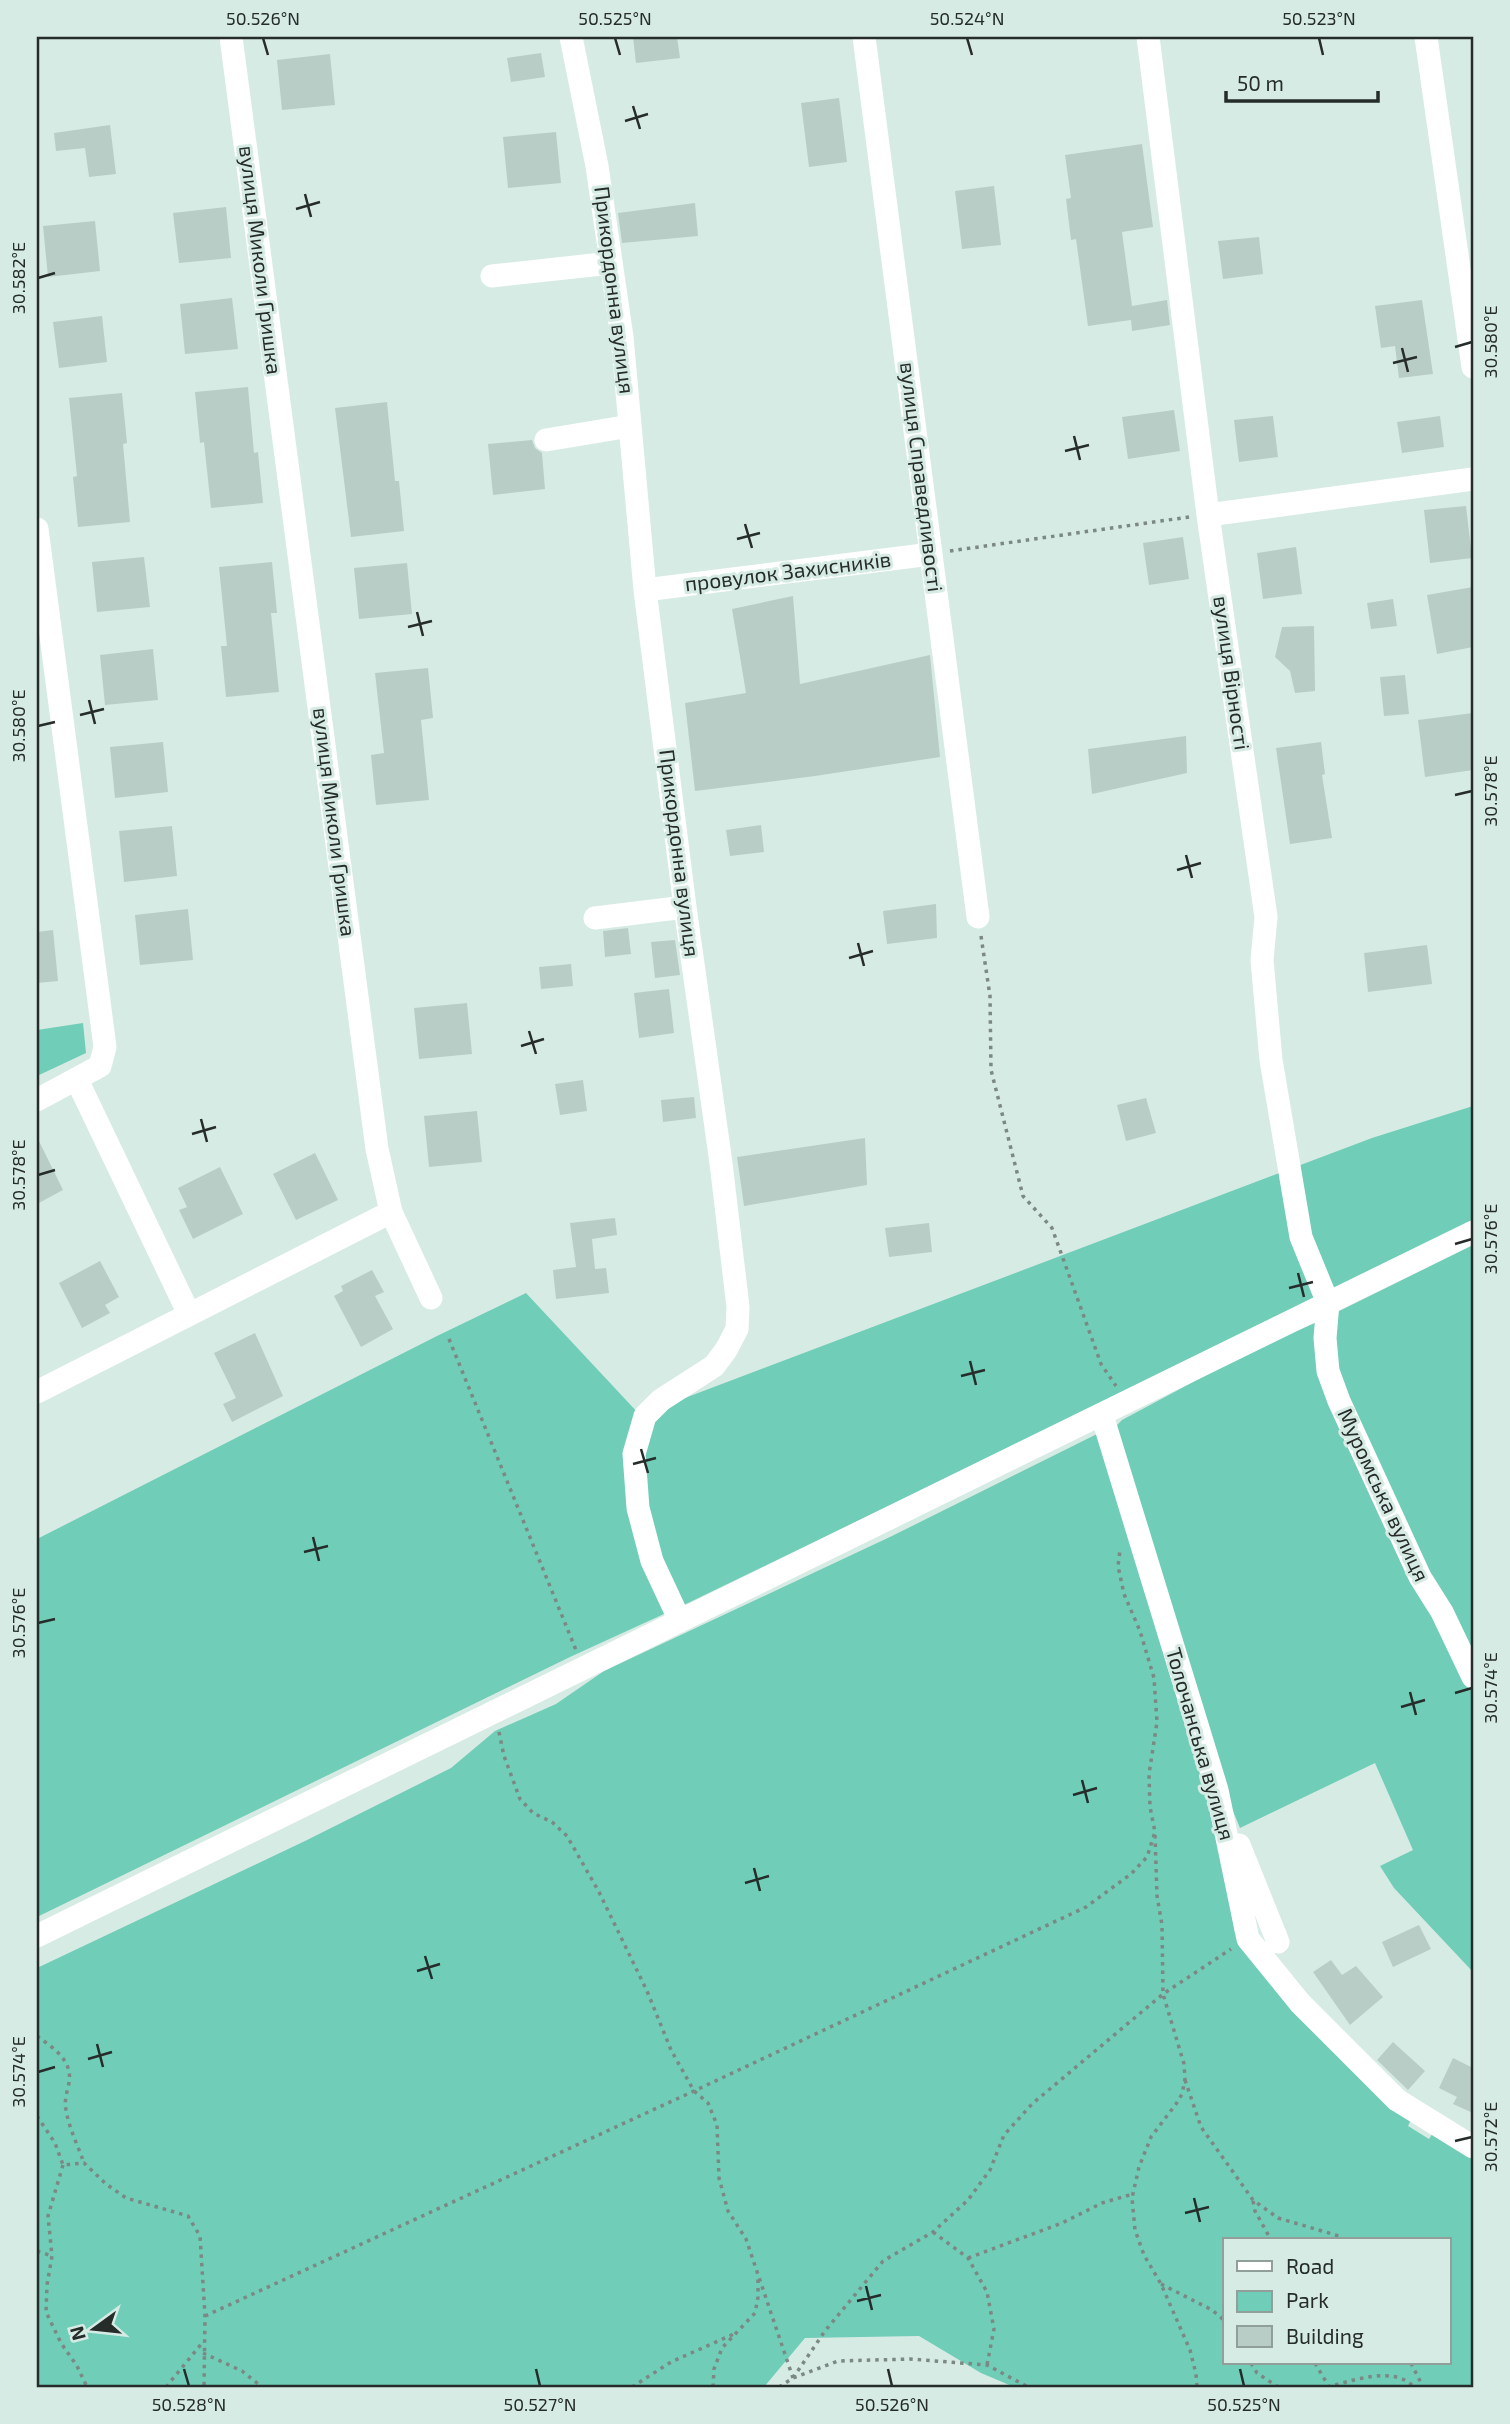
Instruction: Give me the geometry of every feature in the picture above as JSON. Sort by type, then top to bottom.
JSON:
[{"type":"street","name":"вулиця Миколи Гришка","points":[[231,37],[377,1149],[391,1212],[431,1298]]},
{"type":"street","name":"Прикордонна вулиця","points":[[571,37],[597,166],[622,337],[645,590],[738,1307],[737,1329],[726,1350],[714,1366],[661,1400],[645,1416],[634,1454],[638,1508],[652,1561],[680,1621]]},
{"type":"street","name":"вулиця Справедливості","points":[[864,37],[978,917]]},
{"type":"street","name":"вулиця Вірності","points":[[1148,37],[1208,515],[1266,917],[1262,960],[1271,1060],[1301,1237],[1328,1303]]},
{"type":"street","points":[[1426,37],[1473,367]]},
{"type":"street","points":[[492,276],[611,263]]},
{"type":"street","points":[[546,440],[631,426]]},
{"type":"street","points":[[1208,515],[1473,479]]},
{"type":"street","points":[[37,529],[105,1047],[100,1066],[37,1100]]},
{"type":"street","name":"провулок Захисників","points":[[645,590],[931,554]]},
{"type":"street","points":[[595,918],[685,907]]},
{"type":"street","points":[[77,1080],[189,1314]]},
{"type":"street","points":[[37,1392],[391,1212]]},
{"type":"street","points":[[37,1936],[1473,1233]]},
{"type":"street","name":"Муромська вулиця","points":[[1328,1303],[1325,1338],[1328,1371],[1339,1401],[1420,1577],[1442,1612],[1473,1675]]},
{"type":"street","name":"Толочанська вулиця","points":[[1102,1415],[1217,1790],[1248,1939],[1300,2003],[1397,2100],[1473,2147]]},
{"type":"street","points":[[1217,1790],[1278,1942]]},
{"type":"path","points":[[931,554],[1208,515]]},
{"type":"path","points":[[978,917],[990,996],[991,1070],[1023,1196],[1052,1228],[1101,1364],[1128,1402]]},
{"type":"path","points":[[449,1339],[583,1668]]},
{"type":"path","points":[[1131,1510],[1121,1540],[1118,1566],[1124,1594],[1140,1631],[1154,1678],[1157,1721],[1149,1785],[1155,1832],[1157,1896],[1162,1924],[1163,1994],[1184,2064],[1185,2079],[1201,2127],[1253,2200],[1278,2218],[1341,2238]]},
{"type":"path","points":[[495,1711],[504,1756],[520,1800],[533,1813],[552,1822],[567,1836],[599,1892],[647,1991],[671,2050],[694,2091],[708,2104],[717,2125],[719,2178],[728,2211],[746,2239],[793,2378]]},
{"type":"path","points":[[205,2316],[1086,1907],[1131,1874],[1147,1857],[1155,1832]]},
{"type":"path","points":[[793,2378],[825,2331],[883,2261],[933,2232],[968,2200],[990,2170],[1004,2135],[1032,2104],[1163,1994],[1248,1939]]},
{"type":"path","points":[[37,2036],[57,2050],[66,2062],[69,2080],[65,2109],[84,2163],[106,2184],[126,2197],[188,2216],[200,2236],[205,2316],[204,2387]]},
{"type":"path","points":[[1185,2079],[1177,2104],[1151,2137],[1139,2167],[1133,2194],[1135,2230],[1144,2255],[1161,2284],[1190,2350],[1196,2387]]},
{"type":"path","points":[[37,2116],[55,2143],[63,2165],[48,2216],[52,2256],[46,2312],[87,2387]]},
{"type":"path","points":[[63,2165],[84,2163]]},
{"type":"path","points":[[968,2258],[1062,2223],[1102,2203],[1133,2194]]},
{"type":"path","points":[[1253,2200],[1255,2211],[1270,2238]]},
{"type":"path","points":[[933,2232],[968,2258],[987,2292],[994,2329],[987,2365]]},
{"type":"path","points":[[37,2251],[52,2256]]},
{"type":"path","points":[[713,2387],[714,2369],[722,2348],[755,2313],[758,2271]]},
{"type":"path","points":[[1161,2284],[1212,2310],[1223,2319]]},
{"type":"path","points":[[632,2387],[671,2362],[739,2331]]},
{"type":"path","points":[[166,2387],[204,2340]]},
{"type":"path","points":[[203,2353],[242,2371],[262,2387]]},
{"type":"path","points":[[779,2387],[793,2378],[838,2361],[910,2359],[987,2365],[1028,2387]]},
{"type":"path","points":[[1252,2364],[1257,2373],[1278,2387]]},
{"type":"path","points":[[1316,2364],[1328,2387],[1375,2375],[1409,2381],[1414,2387]]},
{"type":"path","points":[[1412,2364],[1423,2387]]},
{"type":"green space","points":[[83,1023],[86,1053],[37,1076],[37,1030]]},
{"type":"green space","points":[[1473,1106],[1473,1223],[688,1603],[570,1657],[37,1917],[37,1539],[526,1293],[640,1415],[1372,1138]]},
{"type":"green space","points":[[1473,1245],[1473,1972],[1394,1888],[1380,1866],[1413,1850],[1375,1763],[1240,1828],[1223,1787],[1115,1427],[1122,1420],[1253,1350],[1315,1323]]},
{"type":"green space","points":[[1101,1432],[1209,1791],[1235,1933],[1411,2120],[1408,2126],[1429,2139],[1433,2133],[1473,2156],[1473,2387],[1014,2387],[981,2373],[919,2336],[805,2338],[764,2387],[37,2387],[37,1968],[305,1841],[451,1768],[495,1731],[556,1704],[604,1671],[892,1536]]},
{"type":"building","points":[[633,37],[677,37],[680,58],[636,63]]},
{"type":"building","points":[[541,53],[545,77],[511,82],[507,58]]},
{"type":"building","points":[[330,54],[335,105],[282,110],[277,60]]},
{"type":"building","points":[[839,98],[847,162],[809,167],[801,103]]},
{"type":"building","points":[[110,125],[116,174],[89,177],[85,148],[56,151],[54,133]]},
{"type":"building","points":[[556,132],[561,183],[508,188],[503,137]]},
{"type":"building","points":[[1142,144],[1153,227],[1122,232],[1132,306],[1167,300],[1170,325],[1132,331],[1131,320],[1088,326],[1076,239],[1071,240],[1066,199],[1071,198],[1065,155]]},
{"type":"building","points":[[994,186],[1001,245],[962,249],[955,191]]},
{"type":"building","points":[[695,203],[698,236],[622,243],[618,213]]},
{"type":"building","points":[[226,207],[231,258],[179,263],[173,213]]},
{"type":"building","points":[[95,221],[100,271],[48,277],[43,226]]},
{"type":"building","points":[[1259,237],[1263,274],[1223,279],[1218,241]]},
{"type":"building","points":[[232,298],[238,349],[185,354],[180,304]]},
{"type":"building","points":[[1422,300],[1433,374],[1399,378],[1395,346],[1381,348],[1375,306]]},
{"type":"building","points":[[102,316],[107,362],[59,368],[53,322]]},
{"type":"building","points":[[248,387],[254,453],[258,452],[263,503],[211,508],[195,392]]},
{"type":"building","points":[[122,393],[127,443],[123,444],[130,522],[78,527],[73,477],[77,476],[69,398]]},
{"type":"building","points":[[387,402],[395,481],[399,481],[404,531],[351,537],[335,408]]},
{"type":"building","points":[[1174,410],[1180,451],[1128,459],[1122,417]]},
{"type":"building","points":[[1273,416],[1278,457],[1239,462],[1234,420]]},
{"type":"building","points":[[1440,416],[1444,447],[1402,453],[1397,422]]},
{"type":"building","points":[[532,440],[535,448],[542,453],[545,489],[493,495],[488,444]]},
{"type":"building","points":[[1466,506],[1472,558],[1430,563],[1424,510]]},
{"type":"building","points":[[1183,537],[1189,579],[1149,585],[1143,543]]},
{"type":"building","points":[[1296,547],[1302,594],[1263,599],[1257,553]]},
{"type":"building","points":[[144,557],[150,607],[97,612],[92,562]]},
{"type":"building","points":[[272,562],[277,613],[271,613],[279,692],[226,697],[221,646],[227,646],[219,567]]},
{"type":"building","points":[[407,563],[412,614],[359,619],[354,568]]},
{"type":"building","points":[[1473,587],[1473,647],[1437,654],[1427,595]]},
{"type":"building","points":[[793,596],[800,684],[930,655],[940,757],[695,791],[685,703],[746,693],[732,609]]},
{"type":"building","points":[[1393,599],[1397,626],[1371,629],[1367,603]]},
{"type":"building","points":[[1314,626],[1315,691],[1295,693],[1290,671],[1275,657],[1282,627]]},
{"type":"building","points":[[153,649],[158,700],[105,705],[100,655]]},
{"type":"building","points":[[428,668],[433,718],[421,720],[429,800],[376,805],[371,755],[384,753],[375,673]]},
{"type":"building","points":[[1405,675],[1409,714],[1384,716],[1380,677]]},
{"type":"building","points":[[1473,713],[1473,770],[1425,777],[1418,720]]},
{"type":"building","points":[[1186,736],[1187,773],[1092,794],[1088,749]]},
{"type":"building","points":[[163,742],[168,792],[115,798],[110,747]]},
{"type":"building","points":[[1321,742],[1325,774],[1322,775],[1332,838],[1290,844],[1276,748]]},
{"type":"building","points":[[761,825],[764,852],[730,856],[726,830]]},
{"type":"building","points":[[172,826],[177,876],[124,882],[119,831]]},
{"type":"building","points":[[936,904],[937,938],[887,944],[883,911]]},
{"type":"building","points":[[188,909],[193,960],[140,965],[135,915]]},
{"type":"building","points":[[628,928],[631,954],[605,957],[603,931]]},
{"type":"building","points":[[53,930],[58,981],[37,983],[37,932]]},
{"type":"building","points":[[675,940],[680,975],[655,978],[651,942]]},
{"type":"building","points":[[1427,945],[1432,984],[1368,992],[1364,953]]},
{"type":"building","points":[[571,964],[573,986],[541,989],[539,967]]},
{"type":"building","points":[[669,989],[674,1033],[639,1038],[634,993]]},
{"type":"building","points":[[467,1003],[472,1054],[419,1059],[414,1008]]},
{"type":"building","points":[[583,1080],[587,1111],[560,1115],[555,1084]]},
{"type":"building","points":[[694,1097],[696,1118],[663,1122],[661,1100]]},
{"type":"building","points":[[1146,1098],[1156,1133],[1126,1141],[1117,1105]]},
{"type":"building","points":[[477,1111],[482,1162],[429,1167],[424,1116]]},
{"type":"building","points":[[37,1137],[63,1190],[37,1204]]},
{"type":"building","points":[[865,1138],[867,1185],[744,1206],[737,1157]]},
{"type":"building","points":[[315,1153],[338,1200],[296,1220],[273,1174]]},
{"type":"building","points":[[220,1167],[243,1214],[193,1239],[179,1210],[187,1207],[178,1188]]},
{"type":"building","points":[[615,1218],[617,1235],[592,1239],[595,1269],[606,1268],[609,1293],[556,1299],[553,1270],[576,1267],[570,1223]]},
{"type":"building","points":[[929,1223],[932,1252],[889,1257],[885,1228]]},
{"type":"building","points":[[100,1261],[119,1297],[105,1305],[110,1313],[82,1328],[59,1283]]},
{"type":"building","points":[[372,1270],[384,1292],[375,1296],[393,1329],[361,1347],[334,1296],[343,1291],[341,1286]]},
{"type":"building","points":[[255,1333],[283,1396],[232,1422],[223,1404],[236,1398],[214,1353]]},
{"type":"building","points":[[1419,1925],[1431,1949],[1393,1967],[1382,1942]]},
{"type":"building","points":[[1331,1960],[1342,1975],[1356,1966],[1383,1997],[1350,2025],[1313,1972]]},
{"type":"building","points":[[1393,2042],[1425,2071],[1408,2090],[1377,2060]]},
{"type":"building","points":[[1453,2058],[1471,2067],[1473,2063],[1473,2113],[1453,2104],[1457,2097],[1439,2088]]}]
